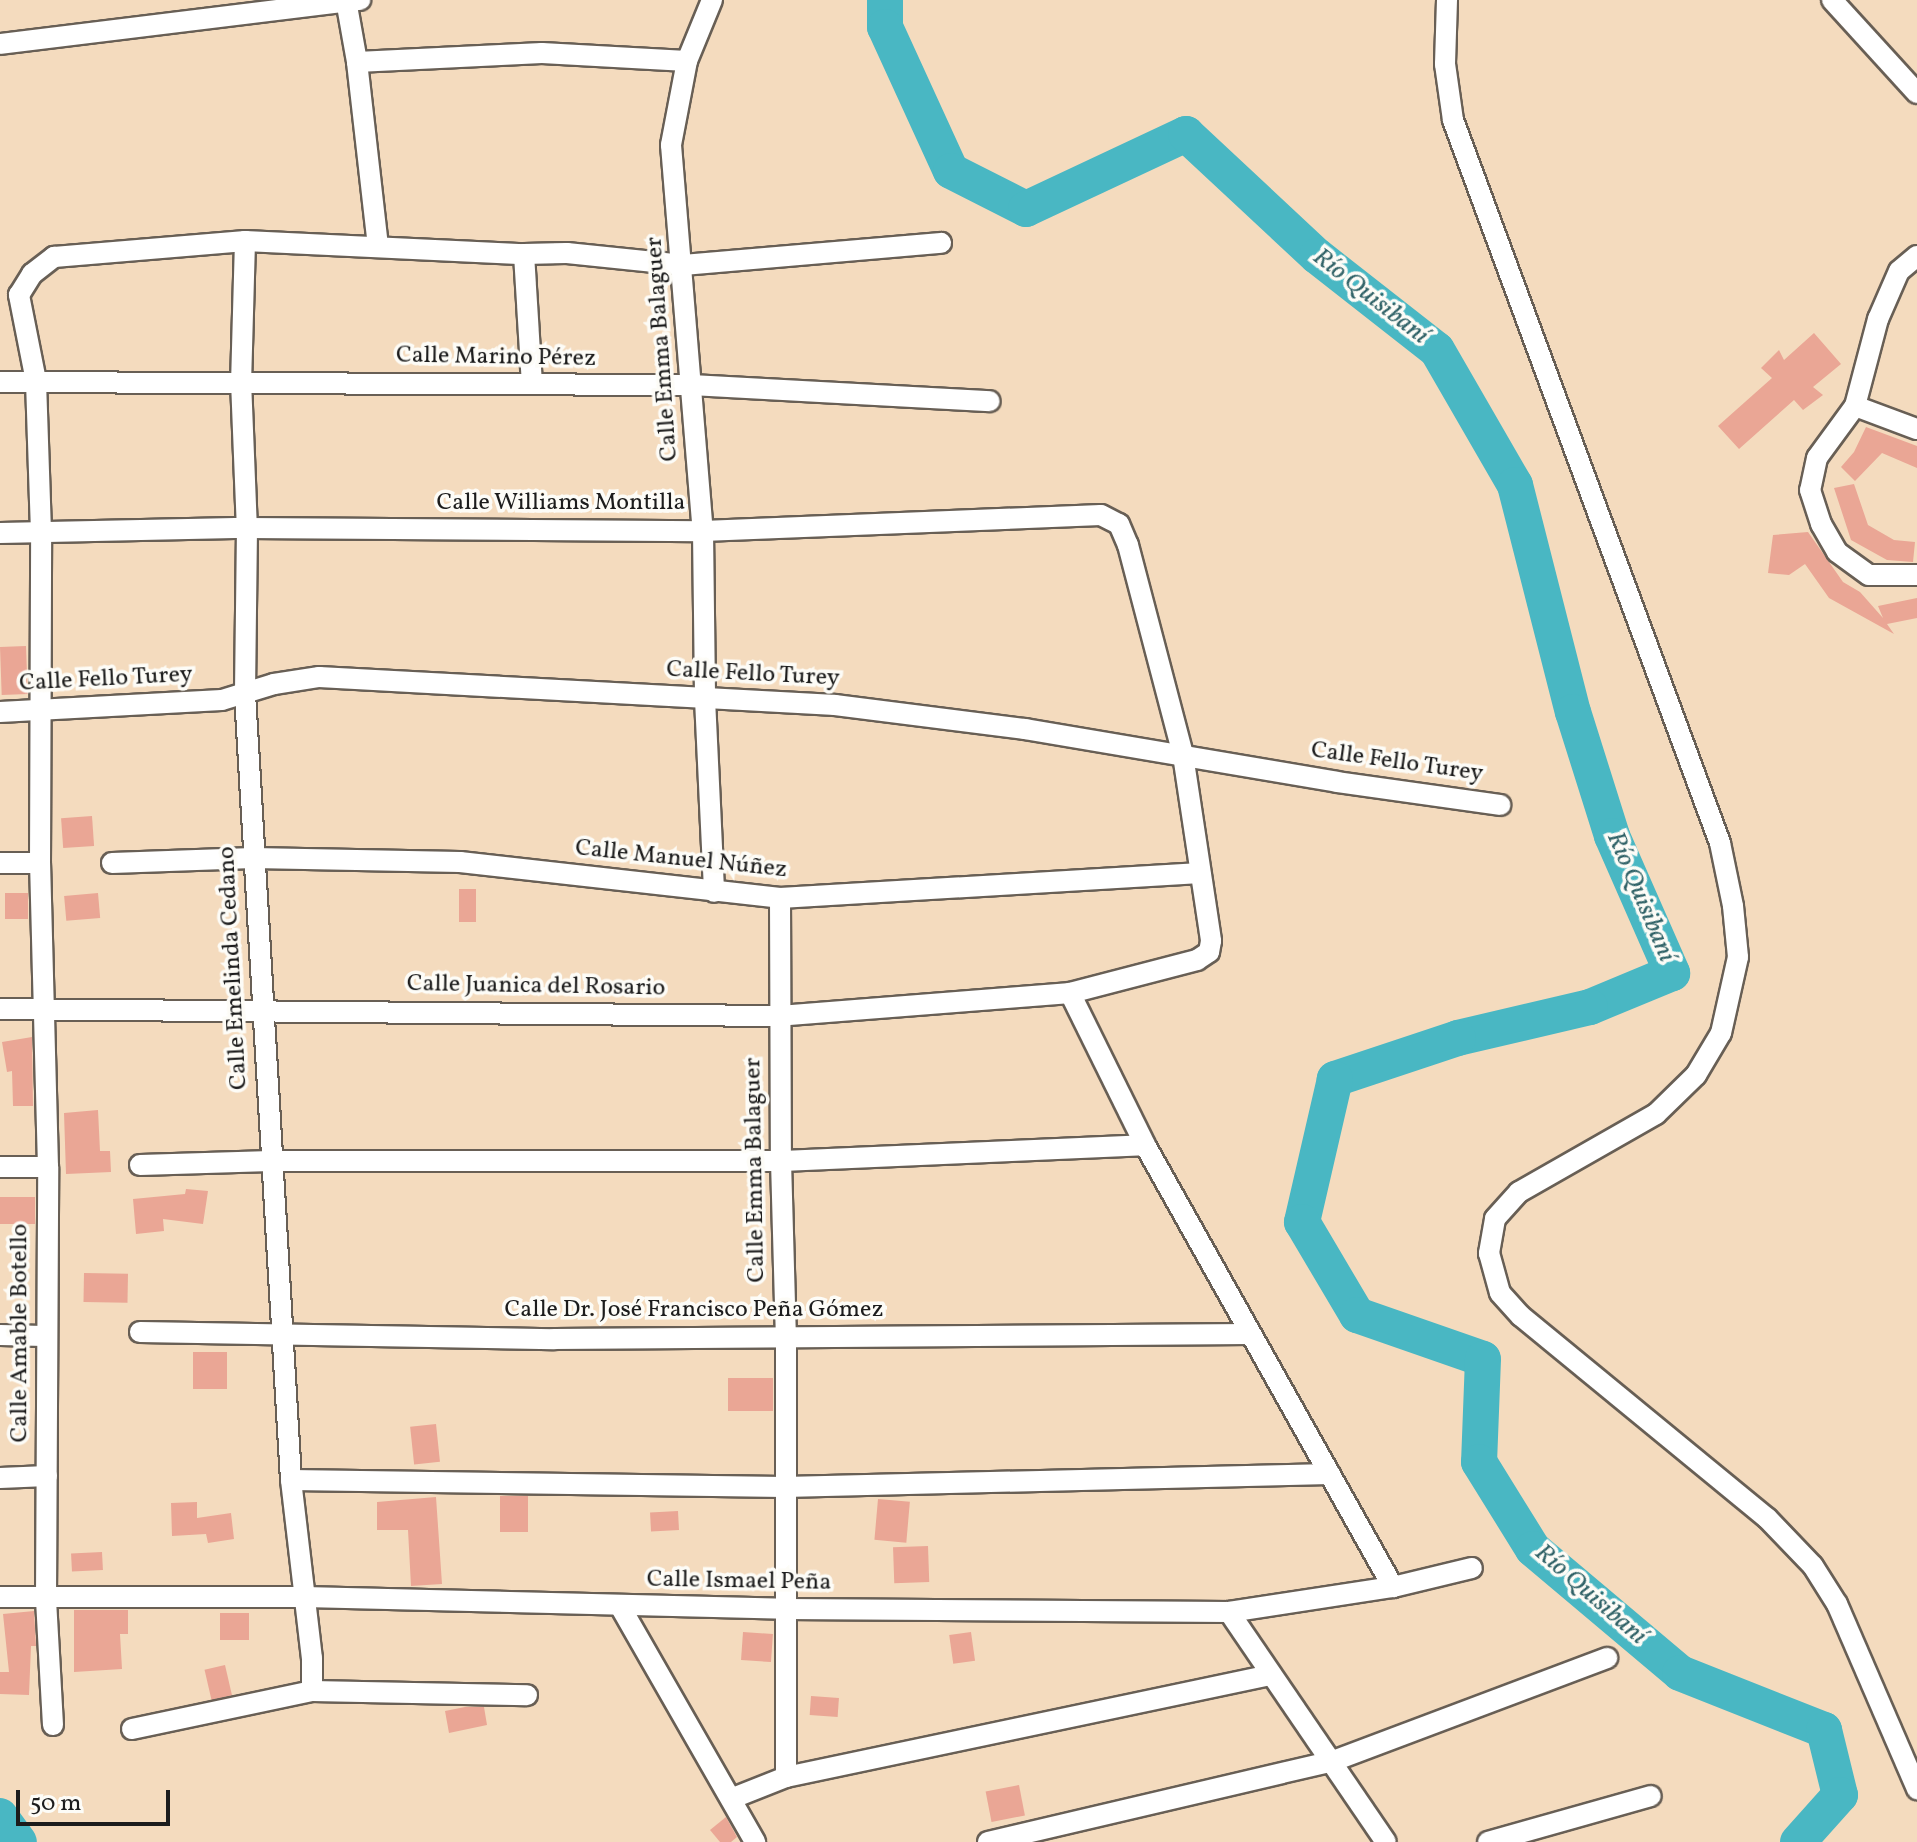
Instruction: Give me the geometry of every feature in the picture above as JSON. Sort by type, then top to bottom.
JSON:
[{"type":"street","name":"Calle Emma Balaguer","points":[[712,0],[687,61],[671,145],[703,531],[705,699],[714,892]]},
{"type":"street","points":[[1447,0],[1445,64],[1453,120],[1720,843],[1733,906],[1738,957],[1721,1033],[1696,1075],[1656,1114],[1519,1192],[1495,1219],[1489,1253],[1500,1293],[1521,1316],[1767,1518],[1813,1566],[1837,1604],[1917,1789]]},
{"type":"street","points":[[1832,0],[1917,93]]},
{"type":"street","points":[[0,44],[351,1],[378,245]]},
{"type":"street","points":[[357,62],[542,53],[687,61]]},
{"type":"street","points":[[245,241],[524,254],[567,253],[683,265],[941,243]]},
{"type":"street","name":"Calle Amable Botello","points":[[53,1725],[46,1598],[48,1167],[40,863],[41,532],[36,381],[19,295],[32,274],[54,257],[245,241]]},
{"type":"street","name":"Calle Emelinda Cedano","points":[[245,241],[241,381],[247,528],[245,694],[281,1333],[291,1480],[312,1691]]},
{"type":"street","points":[[524,254],[532,384]]},
{"type":"street","points":[[1917,256],[1899,271],[1878,319],[1855,406],[1817,458],[1810,490],[1821,524],[1837,552],[1869,575],[1917,575]]},
{"type":"street","name":"Calle Marino Pérez","points":[[0,382],[692,385],[990,401]]},
{"type":"street","points":[[1855,406],[1917,429]]},
{"type":"street","name":"Calle Williams Montilla","points":[[0,533],[247,528],[703,531],[1101,515],[1119,524],[1128,545],[1183,755]]},
{"type":"street","name":"Calle Fello Turey","points":[[0,712],[222,700],[274,684],[319,677],[835,705],[1500,805]]},
{"type":"street","points":[[1183,755],[1200,873]]},
{"type":"street","name":"Calle Manuel Núñez","points":[[112,863],[253,858],[460,862],[780,898],[1200,873]]},
{"type":"street","points":[[0,863],[40,863]]},
{"type":"street","name":"Calle Juanica del Rosario","points":[[0,1009],[780,1016],[1070,993],[1197,960],[1209,952],[1211,941],[1200,873]]},
{"type":"street","name":"Calle Emma Balaguer","points":[[780,898],[781,1161],[786,1336],[786,1777]]},
{"type":"street","points":[[1070,993],[1145,1145],[1393,1587]]},
{"type":"street","points":[[140,1165],[271,1161],[781,1161],[1145,1145]]},
{"type":"street","points":[[0,1167],[48,1167]]},
{"type":"street","name":"Calle Dr. José Francisco Peña Gómez","points":[[140,1332],[554,1339],[1250,1334]]},
{"type":"street","points":[[0,1335],[45,1336]]},
{"type":"street","points":[[291,1480],[784,1487],[1330,1474]]},
{"type":"street","points":[[0,1478],[47,1476]]},
{"type":"street","name":"Calle Ismael Peña","points":[[0,1597],[304,1597],[785,1609],[1229,1612],[1393,1587],[1472,1568]]},
{"type":"street","points":[[620,1606],[733,1798],[755,1842]]},
{"type":"street","points":[[1229,1612],[1386,1842]]},
{"type":"street","points":[[988,1842],[1333,1761],[1607,1658]]},
{"type":"street","points":[[733,1798],[786,1777],[1270,1675]]},
{"type":"street","points":[[132,1729],[312,1691],[527,1695]]},
{"type":"street","points":[[1488,1842],[1651,1796]]},
{"type":"building","points":[[1814,333],[1841,364],[1813,387],[1823,395],[1803,410],[1794,400],[1739,449],[1718,426],[1772,378],[1761,368],[1779,350],[1784,360]]},
{"type":"building","points":[[1866,427],[1917,446],[1917,468],[1882,453],[1855,481],[1841,467],[1854,452]]},
{"type":"building","points":[[1854,484],[1868,525],[1894,540],[1915,542],[1913,562],[1887,560],[1851,540],[1834,488]]},
{"type":"building","points":[[1808,532],[1843,582],[1860,592],[1883,618],[1878,606],[1917,598],[1917,618],[1887,624],[1894,634],[1829,598],[1805,564],[1789,575],[1768,573],[1773,535]]},
{"type":"building","points":[[26,646],[28,694],[2,695],[0,647]]},
{"type":"building","points":[[92,816],[94,846],[63,848],[61,818]]},
{"type":"building","points":[[459,889],[476,889],[476,922],[459,922]]},
{"type":"building","points":[[5,893],[28,893],[28,919],[5,919]]},
{"type":"building","points":[[98,893],[100,918],[66,921],[64,896]]},
{"type":"building","points":[[32,1037],[33,1106],[13,1106],[12,1071],[7,1072],[2,1042]]},
{"type":"building","points":[[98,1110],[100,1151],[110,1151],[111,1172],[66,1174],[64,1113]]},
{"type":"building","points":[[186,1189],[208,1191],[203,1224],[163,1219],[164,1231],[136,1234],[133,1199],[185,1194]]},
{"type":"building","points":[[0,1197],[35,1197],[35,1224],[0,1224]]},
{"type":"building","points":[[84,1273],[128,1274],[127,1303],[83,1302]]},
{"type":"building","points":[[193,1352],[227,1352],[227,1389],[193,1389]]},
{"type":"building","points":[[728,1378],[773,1378],[773,1411],[728,1411]]},
{"type":"building","points":[[436,1424],[440,1462],[414,1465],[410,1427]]},
{"type":"building","points":[[500,1496],[528,1496],[528,1532],[500,1532]]},
{"type":"building","points":[[436,1497],[442,1584],[411,1586],[408,1530],[377,1530],[377,1502]]},
{"type":"building","points":[[878,1499],[910,1502],[906,1543],[874,1540]]},
{"type":"building","points":[[197,1502],[197,1518],[231,1513],[234,1539],[208,1543],[206,1534],[172,1536],[171,1503]]},
{"type":"building","points":[[678,1511],[679,1530],[651,1531],[650,1512]]},
{"type":"building","points":[[928,1546],[929,1582],[894,1583],[893,1547]]},
{"type":"building","points":[[102,1552],[103,1570],[72,1572],[71,1554]]},
{"type":"building","points":[[74,1610],[128,1610],[128,1634],[120,1634],[122,1669],[74,1672]]},
{"type":"building","points":[[34,1611],[36,1646],[31,1646],[29,1695],[0,1694],[0,1672],[9,1672],[3,1614]]},
{"type":"building","points":[[220,1613],[249,1613],[249,1640],[220,1640]]},
{"type":"building","points":[[743,1632],[773,1634],[771,1662],[741,1660]]},
{"type":"building","points":[[971,1632],[975,1661],[953,1664],[949,1635]]},
{"type":"building","points":[[225,1665],[232,1695],[212,1700],[205,1670]]},
{"type":"building","points":[[811,1696],[839,1698],[838,1717],[810,1715]]},
{"type":"building","points":[[484,1707],[487,1725],[449,1733],[445,1711]]},
{"type":"building","points":[[1019,1785],[1025,1815],[992,1822],[986,1791]]},
{"type":"building","points":[[726,1817],[737,1837],[731,1842],[720,1842],[710,1830]]},
{"type":"waterway","name":"Río Quisibaní","points":[[885,0],[885,27],[951,171],[1026,209],[1186,134],[1317,256],[1437,350],[1515,485],[1573,712],[1612,836],[1672,973],[1590,1007],[1458,1038],[1335,1079],[1302,1222],[1357,1315],[1483,1359],[1479,1462],[1533,1549],[1680,1673],[1824,1730],[1840,1795],[1798,1842]]},
{"type":"waterway","points":[[0,1816],[19,1842]]}]
